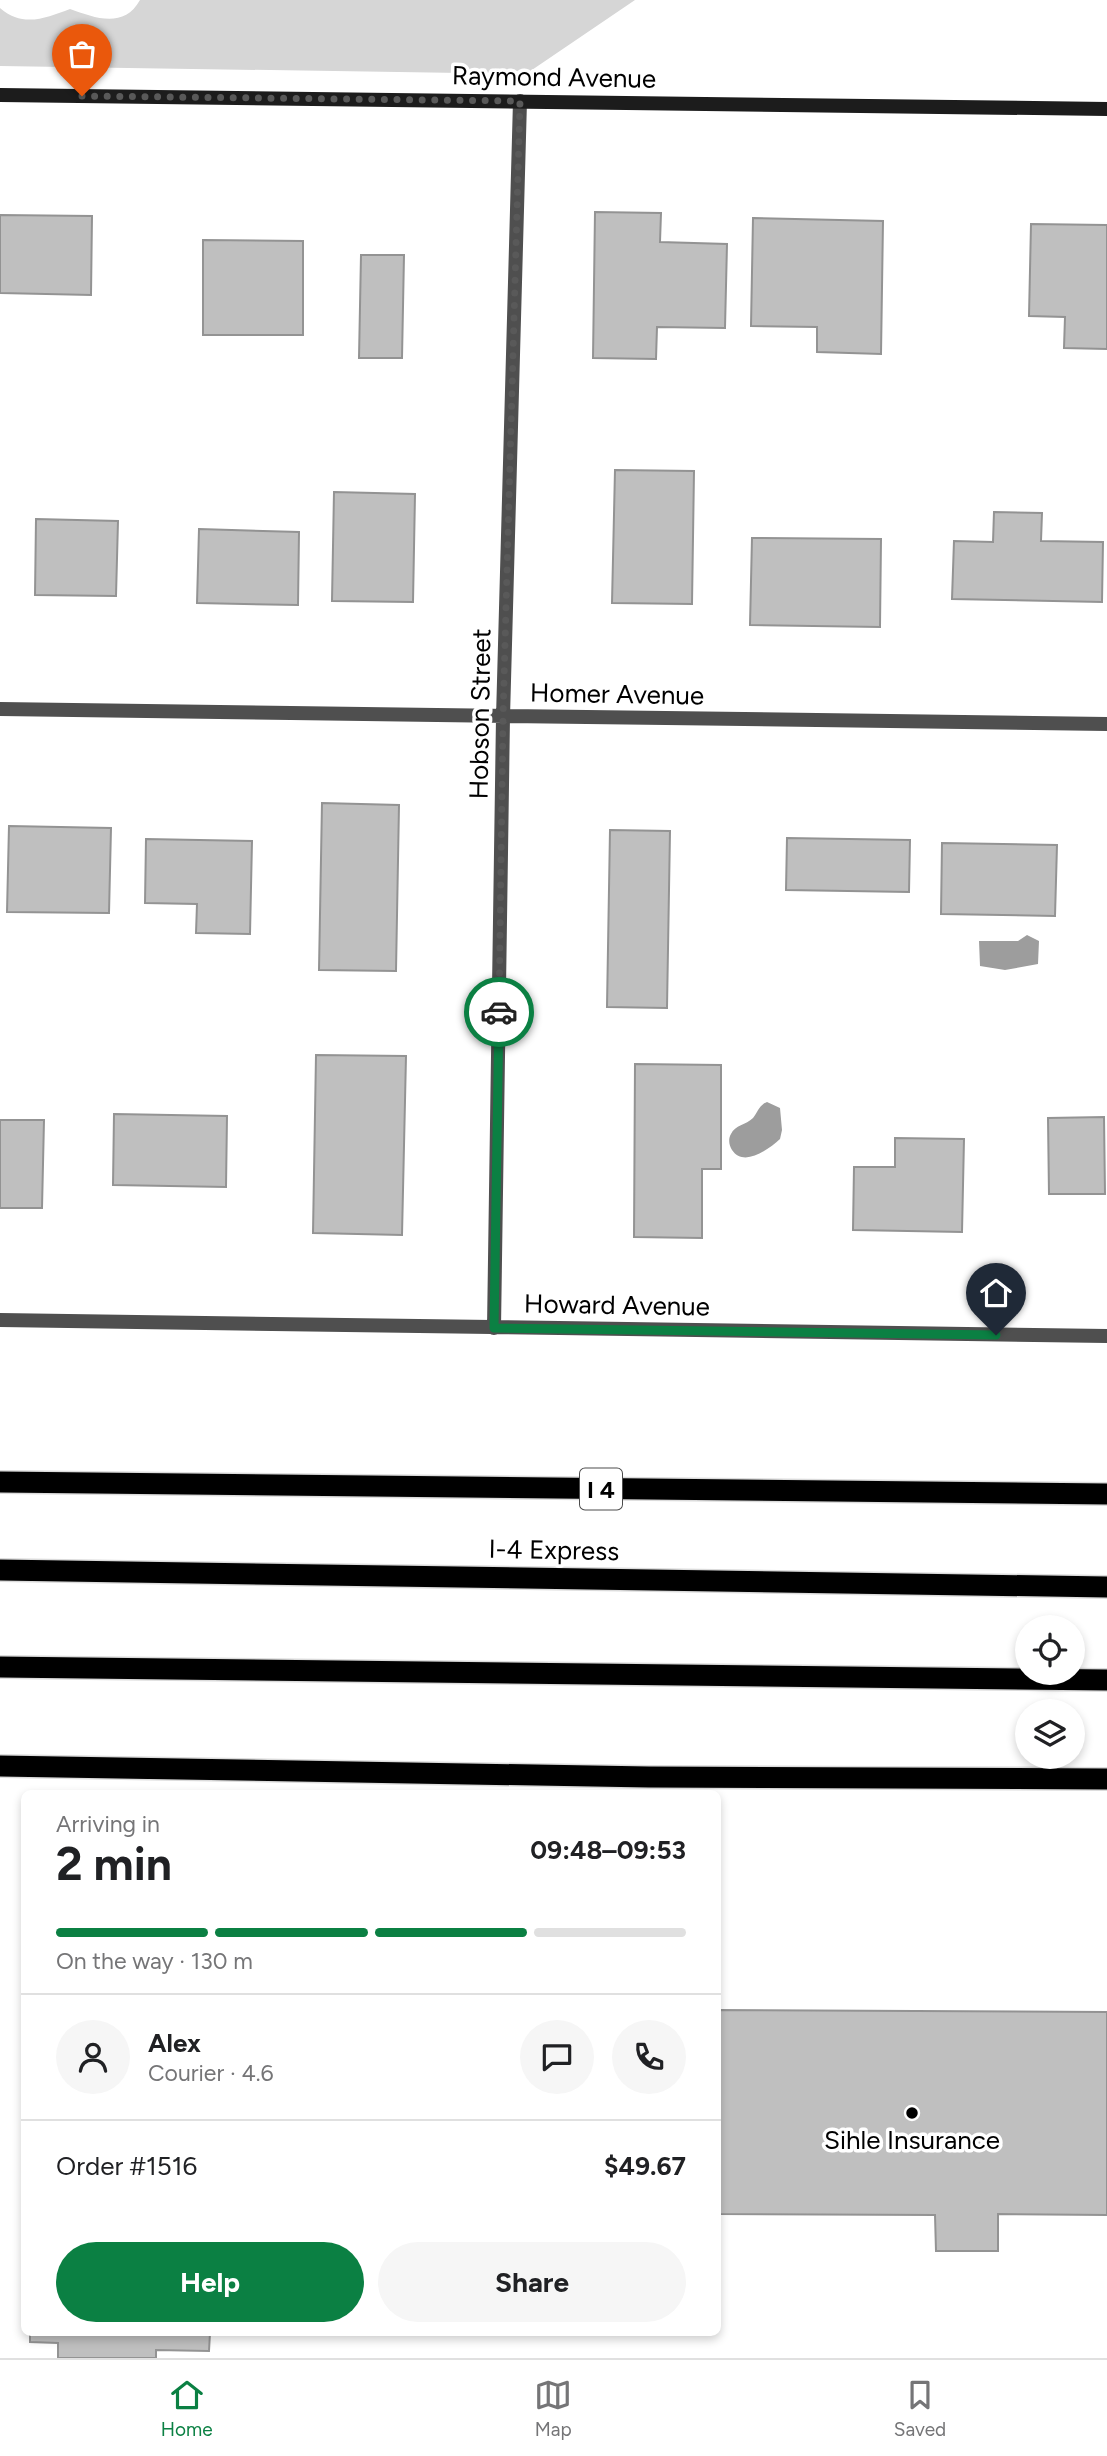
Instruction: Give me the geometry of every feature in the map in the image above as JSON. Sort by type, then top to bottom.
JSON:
[{"type":"highway","name":"I 4","points":[[0,1482],[1107,1494]]},
{"type":"highway","name":"I-4 Express","points":[[0,1570],[1107,1587]]},
{"type":"highway","points":[[0,1667],[1107,1681]]},
{"type":"highway","points":[[0,1766],[649,1777],[1107,1779]]},
{"type":"street","name":"Raymond Avenue","points":[[0,95],[1107,109]]},
{"type":"street","name":"Hobson Street","points":[[494,1328],[503,717],[520,101]]},
{"type":"street","name":"Homer Avenue","points":[[0,709],[1107,724]]},
{"type":"street","name":"Howard Avenue","points":[[0,1320],[1107,1336]]},
{"type":"shaded area","points":[[140,0],[635,0],[526,74],[0,66],[0,8],[17,18],[26,19],[43,18],[70,9],[108,19],[126,15]]},
{"type":"shaded area","points":[[1027,935],[1039,941],[1038,964],[1005,970],[980,966],[979,941],[1018,941]]},
{"type":"shaded area","points":[[767,1102],[780,1108],[780,1139],[756,1155],[737,1155],[730,1146],[731,1134],[753,1118]]},
{"type":"building","points":[[595,212],[661,213],[660,242],[727,244],[725,328],[657,327],[656,359],[593,358]]},
{"type":"building","points":[[0,215],[92,216],[91,295],[0,293]]},
{"type":"building","points":[[753,218],[883,221],[881,354],[817,352],[817,327],[751,326]]},
{"type":"building","points":[[1031,224],[1107,225],[1107,349],[1064,348],[1065,317],[1029,316]]},
{"type":"building","points":[[203,240],[303,241],[303,335],[203,335]]},
{"type":"building","points":[[361,255],[404,255],[402,358],[359,358]]},
{"type":"building","points":[[615,470],[694,471],[692,604],[612,603]]},
{"type":"building","points":[[334,492],[415,494],[413,602],[332,601]]},
{"type":"building","points":[[994,512],[1042,513],[1041,541],[1103,542],[1102,602],[952,599],[954,541],[993,542]]},
{"type":"building","points":[[36,519],[118,521],[116,596],[35,595]]},
{"type":"building","points":[[199,529],[299,532],[298,605],[197,603]]},
{"type":"building","points":[[752,538],[881,539],[880,627],[750,625]]},
{"type":"building","points":[[322,803],[399,805],[396,971],[319,970]]},
{"type":"building","points":[[9,826],[111,828],[109,913],[7,912]]},
{"type":"building","points":[[610,830],[670,831],[667,1008],[607,1007]]},
{"type":"building","points":[[787,838],[910,840],[909,892],[786,890]]},
{"type":"building","points":[[146,839],[252,841],[250,934],[196,933],[197,904],[145,903]]},
{"type":"building","points":[[942,843],[1057,845],[1055,916],[941,914]]},
{"type":"building","points":[[316,1055],[406,1056],[402,1235],[313,1233]]},
{"type":"building","points":[[635,1064],[721,1065],[721,1169],[702,1169],[702,1238],[634,1237]]},
{"type":"building","points":[[114,1114],[227,1116],[226,1187],[113,1185]]},
{"type":"building","points":[[1104,1117],[1105,1194],[1049,1194],[1048,1118]]},
{"type":"building","points":[[0,1120],[44,1120],[42,1208],[0,1208]]},
{"type":"building","points":[[895,1138],[964,1139],[962,1232],[853,1230],[854,1167],[895,1167]]},
{"type":"building","name":"Sihle Insurance","points":[[721,2010],[1107,2012],[1107,2215],[998,2214],[998,2251],[936,2251],[935,2215],[721,2214]]},
{"type":"building","points":[[30,2336],[210,2336],[209,2351],[156,2350],[156,2358],[58,2358],[58,2343],[30,2342]]},
{"type":"way so far","points":[[82,96],[520,101],[503,717],[499,1012]]},
{"type":"place","name":"Sihle Insurance","points":[[912,2113]]},
{"type":"route","points":[[499,1012],[494,1328],[996,1335]]}]
